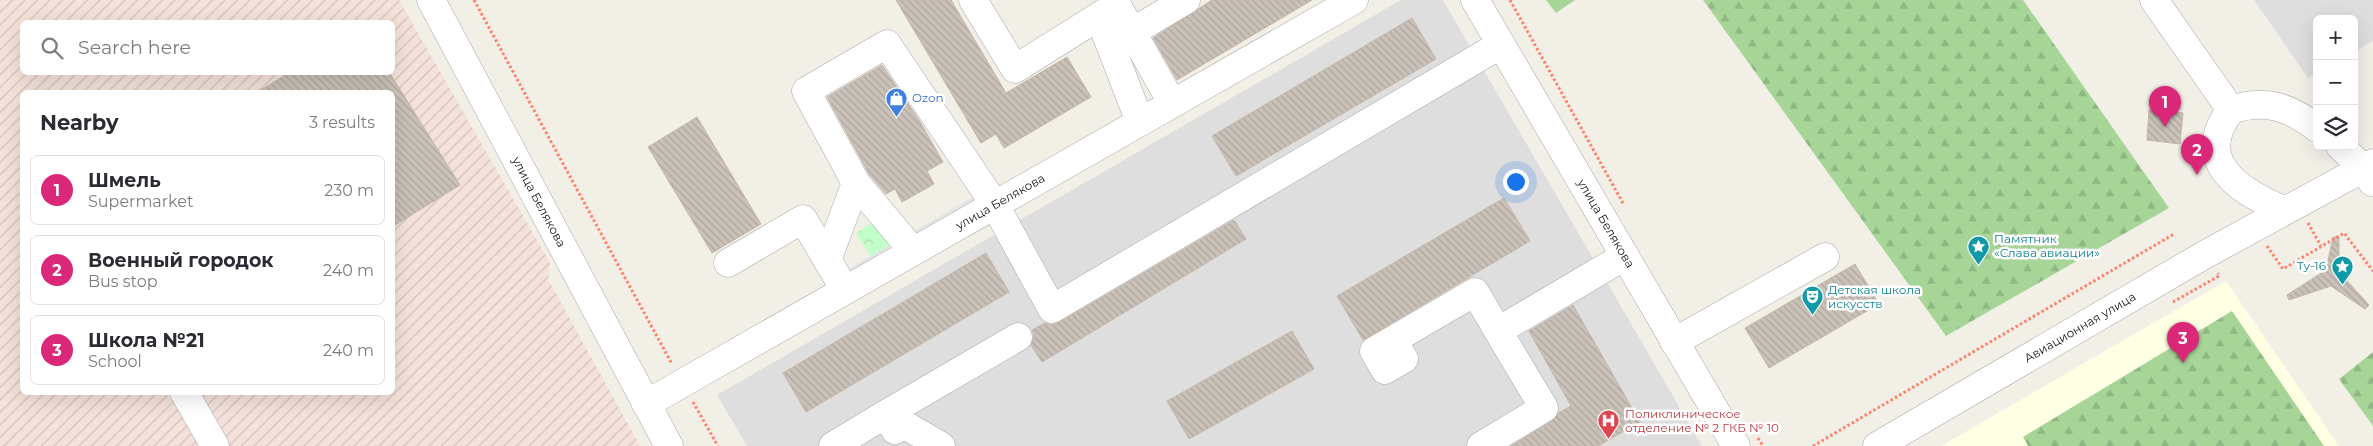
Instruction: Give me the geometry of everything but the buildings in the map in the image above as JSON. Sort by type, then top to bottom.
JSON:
[{"type":"street","name":"улица Белякова","points":[[431,0],[669,446]]},
{"type":"street","points":[[973,0],[1015,69],[1110,7]]},
{"type":"street","points":[[1132,32],[1186,0]]},
{"type":"street","name":"улица Белякова","points":[[646,404],[1354,0]]},
{"type":"street","name":"улица Белякова","points":[[1475,0],[1674,342],[1745,438]]},
{"type":"street","points":[[2154,0],[2231,110]]},
{"type":"street","points":[[1110,7],[1132,32],[1172,103]]},
{"type":"street","points":[[1110,7],[1140,122]]},
{"type":"street","points":[[913,252],[856,183],[806,91],[887,44],[995,204],[1052,309],[1500,45]]},
{"type":"street","points":[[2284,210],[2249,193],[2233,182],[2222,169],[2218,156],[2218,132],[2231,110],[2258,104],[2274,105],[2289,111],[2313,126]]},
{"type":"street","points":[[2345,150],[2370,171]]},
{"type":"street","name":"Авиационная улица","points":[[1877,446],[2284,210],[2370,171]]},
{"type":"street","points":[[827,260],[856,183]]},
{"type":"street","points":[[728,263],[803,219],[845,290]]},
{"type":"street","points":[[1498,331],[1624,256]]},
{"type":"street","points":[[1674,342],[1825,257]]},
{"type":"street","points":[[1394,340],[1475,292],[1544,408],[1481,446]]},
{"type":"street","points":[[833,446],[1018,337]]},
{"type":"street","points":[[186,395],[214,446]]},
{"type":"street","points":[[886,414],[905,446]]},
{"type":"street","points":[[886,414],[940,446]]},
{"type":"path","points":[[474,0],[718,446]]},
{"type":"path","points":[[1510,0],[1626,208]]},
{"type":"path","points":[[2254,227],[2283,269],[2344,233],[2373,271]]},
{"type":"path","points":[[1813,446],[2174,234]]},
{"type":"path","points":[[1745,438],[1763,446]]},
{"type":"shaded area","points":[[0,0],[399,0],[550,263],[548,279],[640,446],[0,446]]},
{"type":"shaded area","points":[[1401,0],[1443,0],[1702,446],[747,446],[717,395]]},
{"type":"shaded area","points":[[2254,0],[2373,0],[2373,41],[2358,50],[2358,15],[2313,15],[2313,75],[2308,78]]},
{"type":"shaded area","points":[[980,193],[988,208],[856,284],[848,269]]},
{"type":"shaded area","points":[[2226,281],[2339,446],[1941,446]]},
{"type":"green space","points":[[1546,0],[1575,0],[1556,13]]},
{"type":"green space","points":[[1703,0],[2023,0],[2169,208],[1946,336]]},
{"type":"green space","points":[[878,219],[893,243],[871,257],[856,233]]},
{"type":"green space","points":[[2232,311],[2324,446],[2028,446],[2023,437]]},
{"type":"green space","points":[[2373,352],[2373,426],[2339,379]]},
{"type":"place","name":"Ozon","points":[[896,117]]},
{"type":"place","name":"Шмель","points":[[2165,127]]},
{"type":"place","name":"Военный городок","points":[[2197,175]]},
{"type":"place","name":"Памятник «Слава авиации»","points":[[1978,265]]},
{"type":"place","name":"Ту-16","points":[[2342,285]]},
{"type":"place","name":"Детская школа искусств","points":[[1812,316]]},
{"type":"place","name":"Школа №21","points":[[2183,363]]},
{"type":"place","name":"Поликлиническое отделение № 2 ГКБ № 10","points":[[1609,440]]}]
